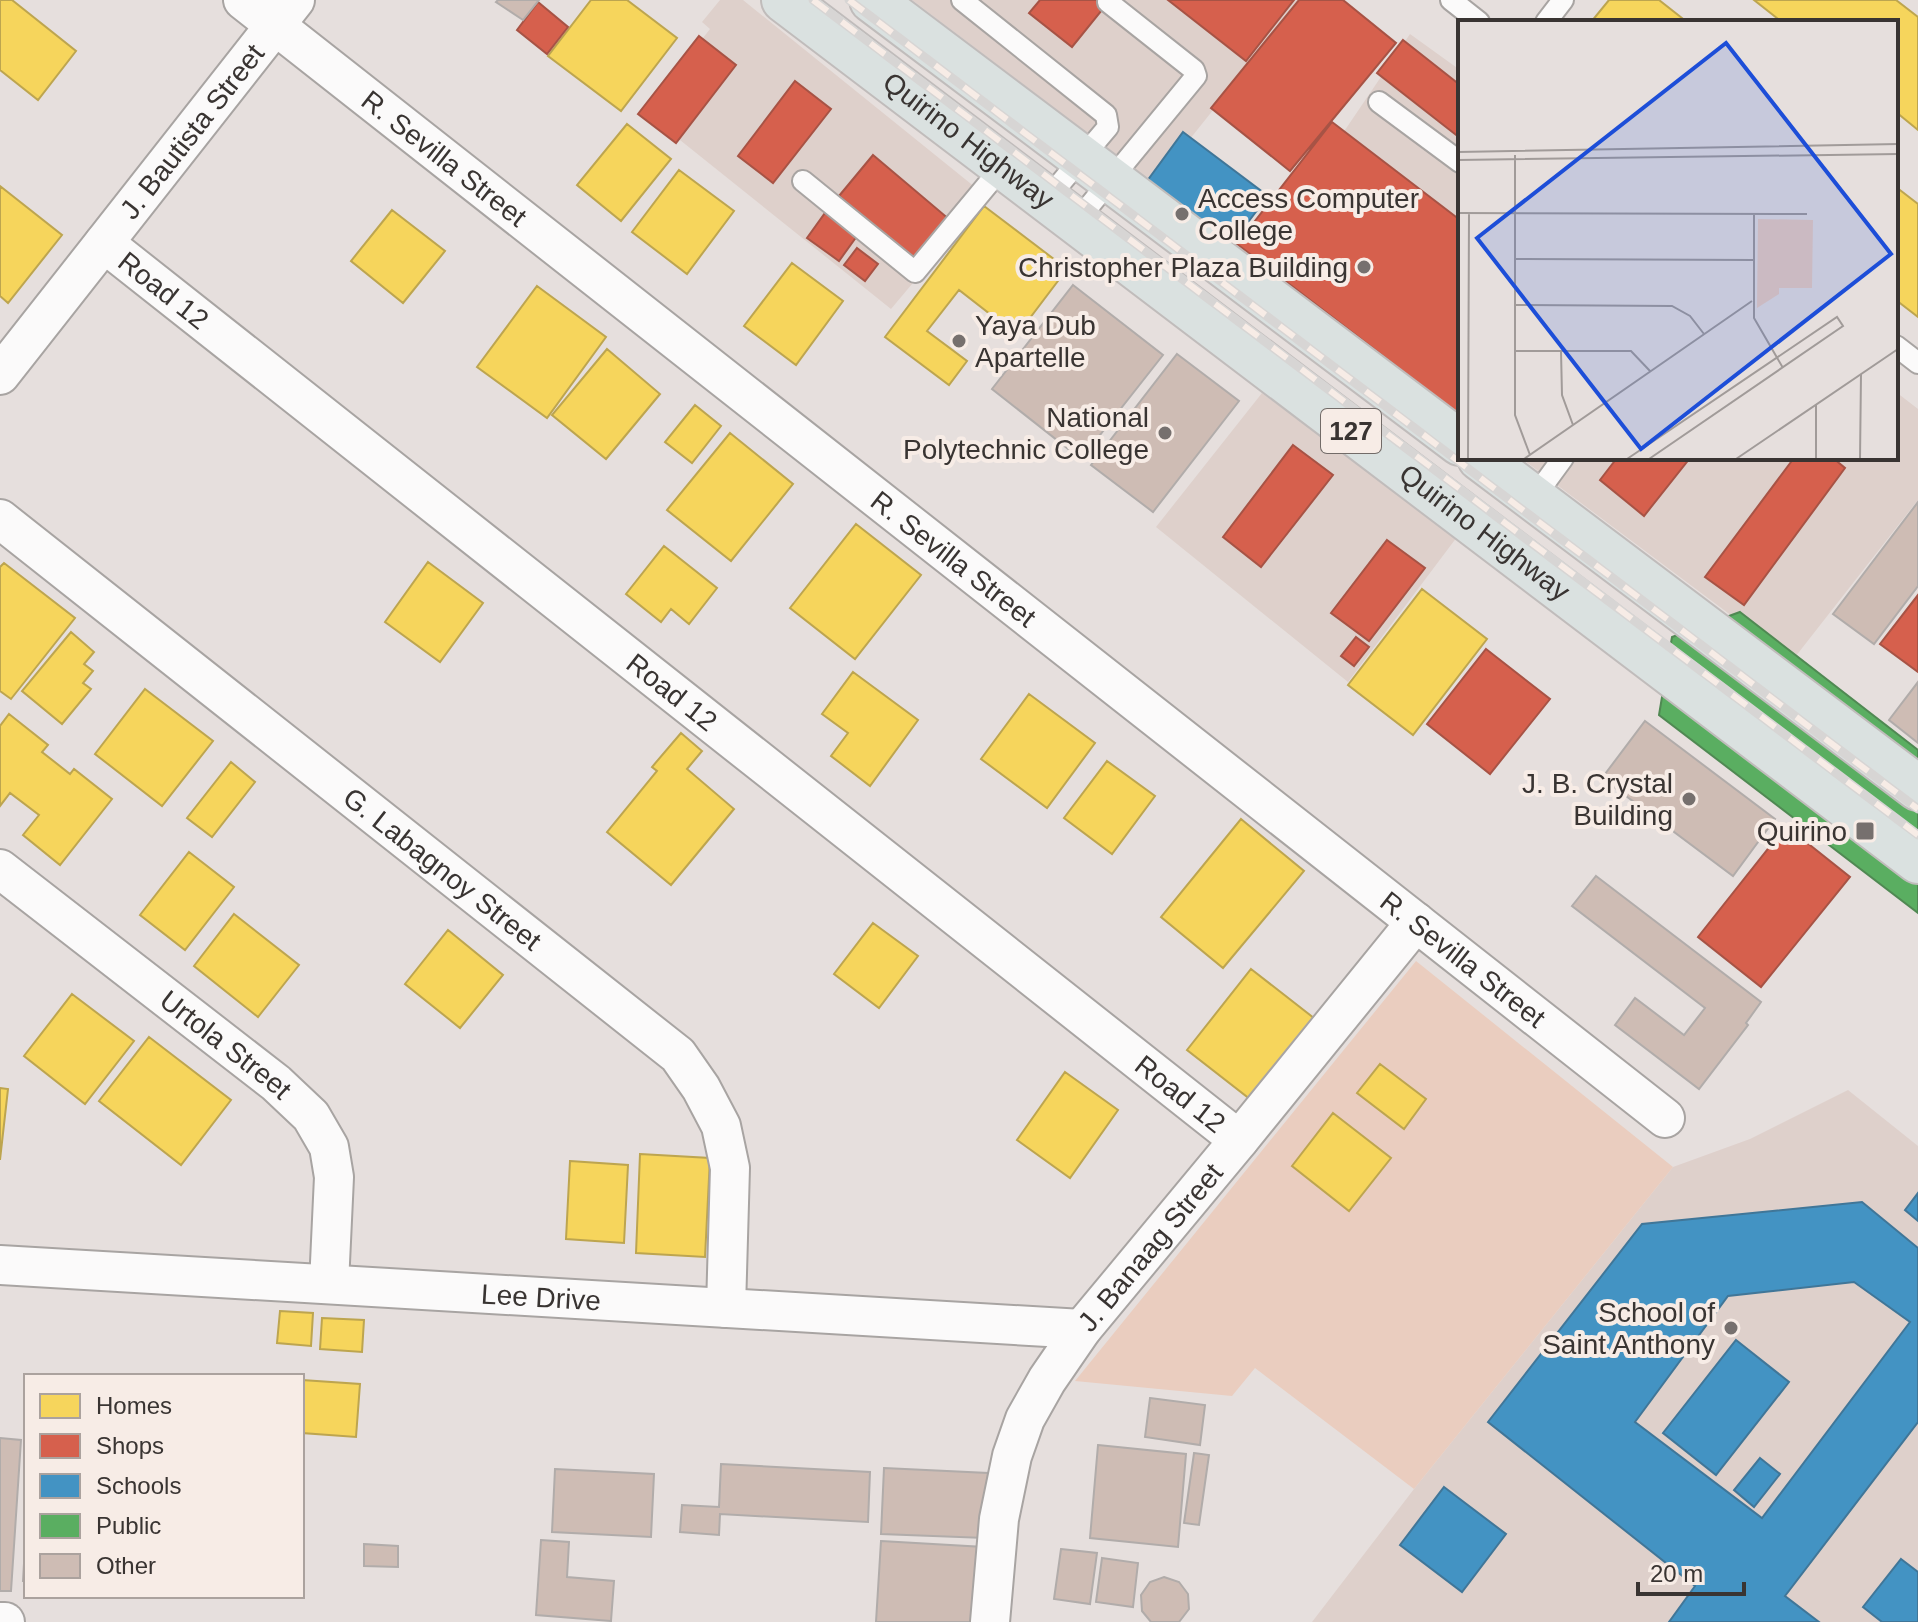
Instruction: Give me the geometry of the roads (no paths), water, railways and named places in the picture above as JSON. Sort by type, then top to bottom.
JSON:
[{"type":"main road","name":"Quirino Highway","points":[[872,0],[1458,441]]},
{"type":"main road","name":"Quirino Highway","points":[[787,1],[1918,861]]},
{"type":"main road","name":"Quirino Highway","points":[[1483,460],[1918,788]]},
{"type":"street","name":"R. Sevilla Street","points":[[243,0],[285,13],[1416,922],[1665,1118]]},
{"type":"street","name":"J. Bautista Street","points":[[0,375],[285,13]]},
{"type":"street","name":"Road 12","points":[[104,243],[1239,1140]]},
{"type":"street","name":"G. Labagnoy Street","points":[[0,519],[678,1055],[701,1088],[721,1126],[730,1168],[726,1308]]},
{"type":"street","name":"Urtola Street","points":[[0,869],[276,1083],[311,1116],[329,1147],[334,1177],[329,1284]]},
{"type":"street","name":"J. Banaag Street","points":[[990,1622],[999,1519],[1012,1456],[1025,1419],[1047,1380],[1082,1329],[1416,922]]},
{"type":"street","name":"Lee Drive","points":[[0,1265],[1082,1329]]},
{"type":"lane","points":[[962,0],[1106,115],[1108,127],[1096,169],[1062,210]]},
{"type":"lane","points":[[1451,0],[1476,20]]},
{"type":"lane","points":[[1548,20],[1563,0]]},
{"type":"lane","points":[[1062,210],[1096,169],[1196,76],[1108,2]]},
{"type":"lane","points":[[1379,102],[1458,161]]},
{"type":"lane","points":[[803,181],[915,272],[1003,166]]},
{"type":"lane","points":[[1898,348],[1918,363]]},
{"type":"lane","points":[[1533,499],[1562,460]]},
{"type":"railway","points":[[813,0],[1918,835]]},
{"type":"railway","points":[[849,0],[1918,809]]},
{"type":"place","name":"Access Computer College","points":[[1182,214]]},
{"type":"place","name":"Christopher Plaza Building","points":[[1364,267]]},
{"type":"place","name":"Yaya Dub Apartelle","points":[[959,341]]},
{"type":"place","name":"National Polytechnic College","points":[[1165,433]]},
{"type":"place","name":"J. B. Crystal Building","points":[[1689,799]]},
{"type":"place","name":"Quirino","points":[[1865,831]]},
{"type":"place","name":"School of Saint Anthony","points":[[1731,1328]]}]
